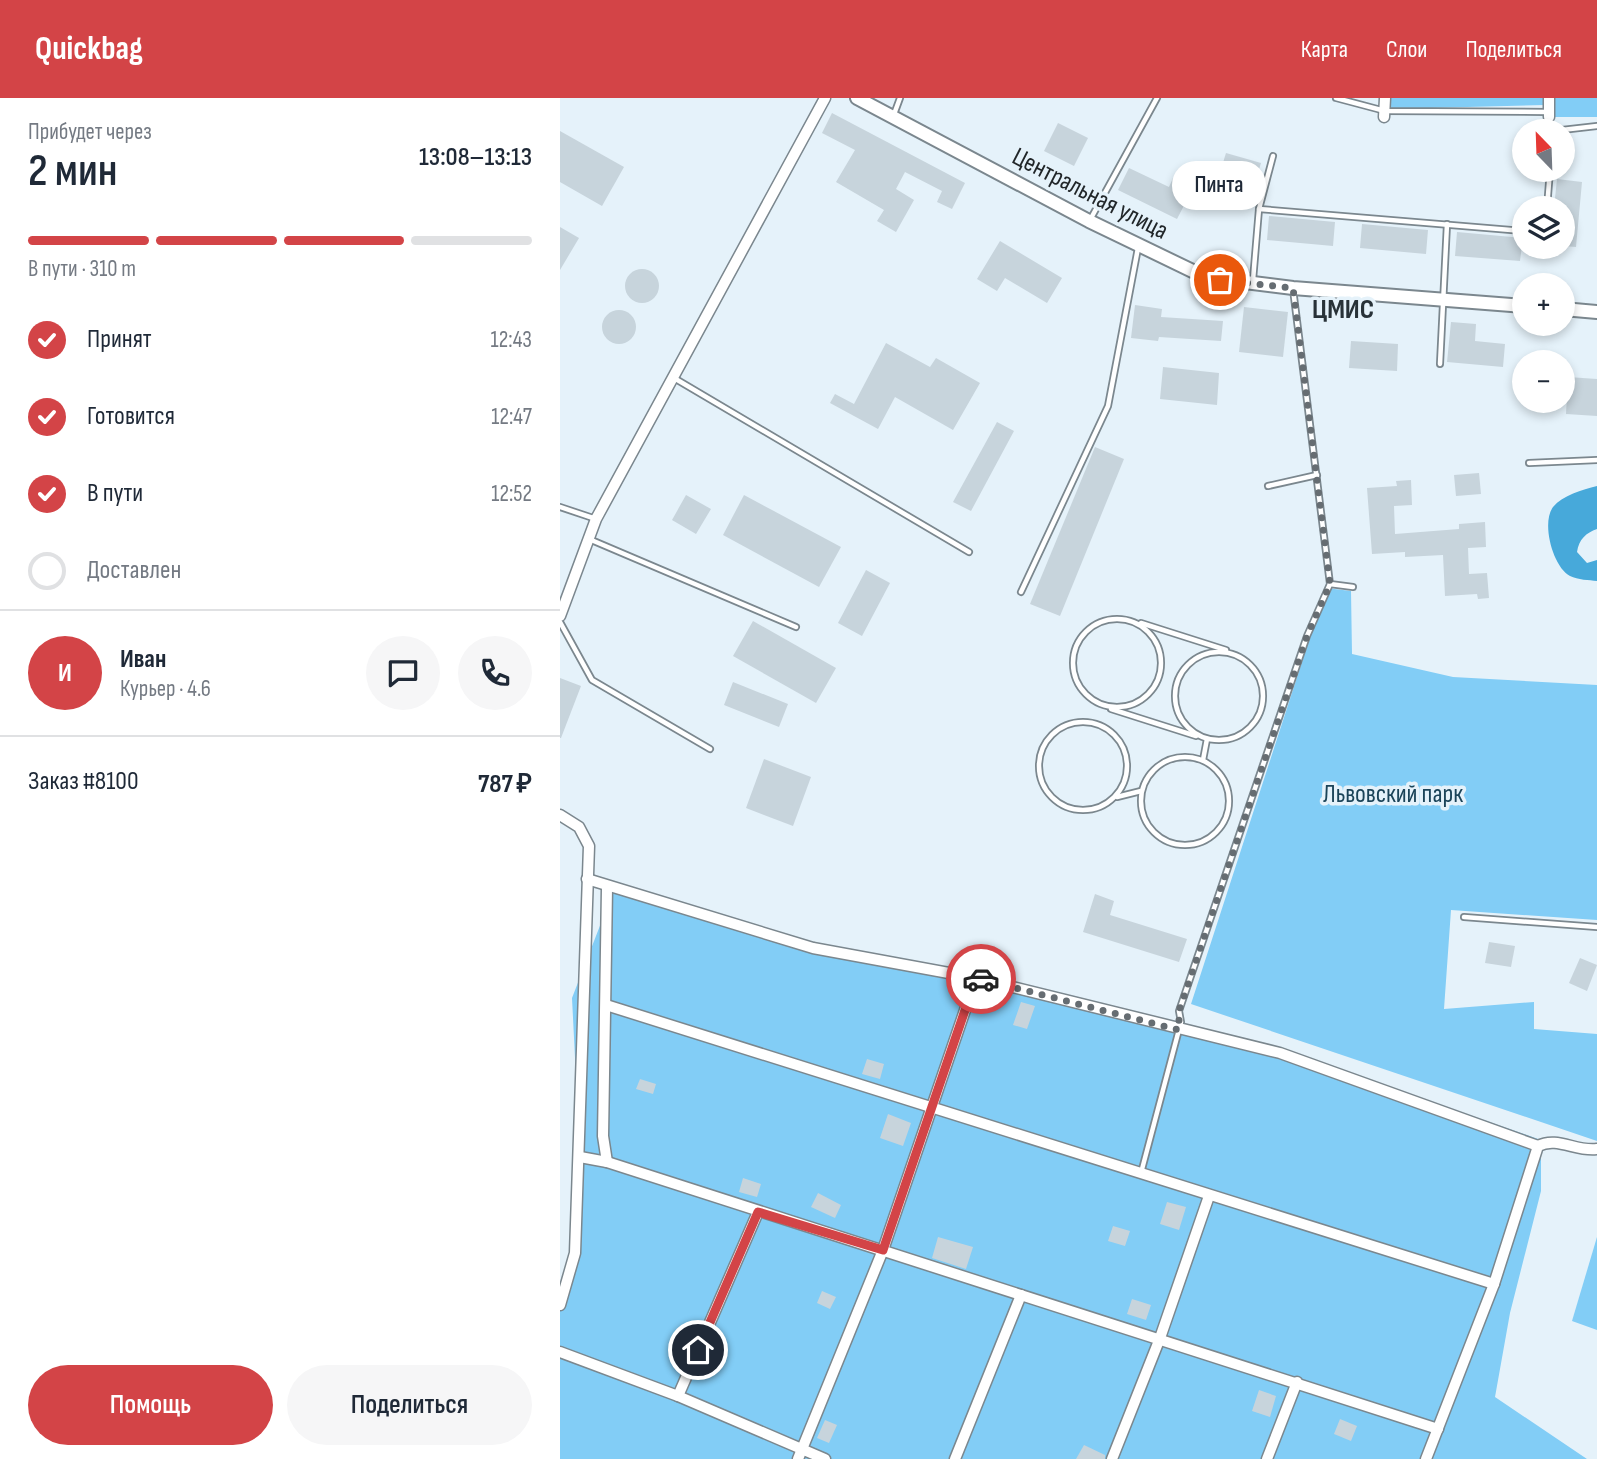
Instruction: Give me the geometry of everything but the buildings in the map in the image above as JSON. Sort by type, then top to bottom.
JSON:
[{"type":"street","points":[[560,619],[596,519],[825,98]]},
{"type":"street","name":"Центральная улица","points":[[857,98],[1090,221],[1206,276],[1293,288],[1512,305]]},
{"type":"street","points":[[1385,98],[1385,114]]},
{"type":"street","points":[[1549,98],[1549,115]]},
{"type":"street","points":[[1575,310],[1597,312]]},
{"type":"street","points":[[560,815],[579,827],[589,846],[575,1253],[560,1305]]},
{"type":"street","points":[[587,879],[607,888],[694,910],[813,948],[976,978],[1280,1053],[1538,1146]]},
{"type":"street","points":[[607,888],[603,1136],[607,1162]]},
{"type":"street","points":[[800,1454],[883,1250],[976,978]]},
{"type":"street","points":[[606,1005],[1494,1284]]},
{"type":"street","points":[[1426,1459],[1494,1284],[1538,1146],[1548,1141],[1587,1151],[1597,1149]]},
{"type":"street","points":[[580,1157],[607,1162],[1438,1429]]},
{"type":"street","points":[[1112,1459],[1160,1338],[1209,1196]]},
{"type":"street","points":[[678,1396],[758,1212]]},
{"type":"street","points":[[955,1459],[1021,1294]]},
{"type":"street","points":[[560,1352],[678,1396],[800,1454],[825,1459]]},
{"type":"street","points":[[1267,1459],[1297,1382]]},
{"type":"lane","points":[[892,117],[900,98]]},
{"type":"lane","points":[[1090,221],[1157,98]]},
{"type":"lane","points":[[1336,98],[1385,114],[1549,115]]},
{"type":"lane","points":[[1575,128],[1597,126]]},
{"type":"lane","points":[[1252,284],[1259,209],[1273,156]]},
{"type":"lane","points":[[1259,209],[1512,230]]},
{"type":"lane","points":[[1440,364],[1447,224]]},
{"type":"lane","points":[[1021,592],[1108,406],[1139,245]]},
{"type":"lane","points":[[1141,1174],[1179,1030],[1179,1011],[1307,636],[1330,584],[1293,288]]},
{"type":"lane","points":[[673,377],[969,551]]},
{"type":"lane","points":[[1529,463],[1597,460]]},
{"type":"lane","points":[[1268,486],[1317,475]]},
{"type":"lane","points":[[560,507],[596,519]]},
{"type":"lane","points":[[589,539],[796,627]]},
{"type":"lane","points":[[1330,584],[1353,587]]},
{"type":"lane","points":[[1107,707],[1130,706],[1150,694],[1161,673],[1160,649],[1148,629],[1127,618]]},
{"type":"lane","points":[[1127,618],[1229,651],[1250,662],[1263,682],[1264,706],[1253,726],[1233,739],[1209,740],[1107,707],[1086,696],[1073,676],[1072,653],[1083,632],[1103,619],[1127,618]]},
{"type":"lane","points":[[560,619],[592,680],[710,749]]},
{"type":"lane","points":[[1209,740],[1188,729],[1176,709],[1175,686],[1186,665],[1206,652],[1229,651]]},
{"type":"lane","points":[[1116,797],[1127,776],[1126,753],[1114,733],[1093,722],[1069,723],[1049,735],[1038,756],[1039,780],[1052,799],[1073,810],[1096,809],[1116,797],[1141,791]]},
{"type":"lane","points":[[1203,760],[1209,740]]},
{"type":"lane","points":[[1195,756],[1216,767],[1229,787],[1230,811],[1219,832],[1199,844],[1175,845],[1154,834],[1142,814],[1141,791],[1152,770],[1172,757],[1195,756]]},
{"type":"lane","points":[[1464,917],[1597,927]]},
{"type":"green space","points":[[1389,98],[1544,98],[1544,105],[1389,109]]},
{"type":"green space","points":[[1552,98],[1597,98],[1597,117],[1552,117]]},
{"type":"green space","name":"Львовский парк","points":[[1326,588],[1351,591],[1352,654],[1453,677],[1597,685],[1597,920],[1451,910],[1444,1009],[1534,1002],[1534,1029],[1597,1034],[1597,1141],[1191,1004]]},
{"type":"green space","points":[[613,892],[916,971],[1150,1018],[1280,1049],[1541,1140],[1541,1191],[1510,1313],[1495,1397],[1587,1459],[560,1459],[560,1307],[579,1250],[580,1157],[572,998]]},
{"type":"green space","points":[[1597,1237],[1597,1330],[1572,1321]]},
{"type":"shaded area","points":[[1597,486],[1597,529],[1584,537],[1577,552],[1587,563],[1597,560],[1597,581],[1570,576],[1558,564],[1548,523],[1553,507],[1562,499]]},
{"type":"way so far","points":[[981,979],[1179,1030],[1179,1011],[1237,837],[1307,636],[1330,584],[1293,288],[1220,280]]},
{"type":"place","name":"Пинта","points":[[1220,280]]},
{"type":"district","name":"ЦМИС","points":[[1343,309]]},
{"type":"route","points":[[698,1350],[758,1212],[883,1250],[976,978],[981,979]]}]
